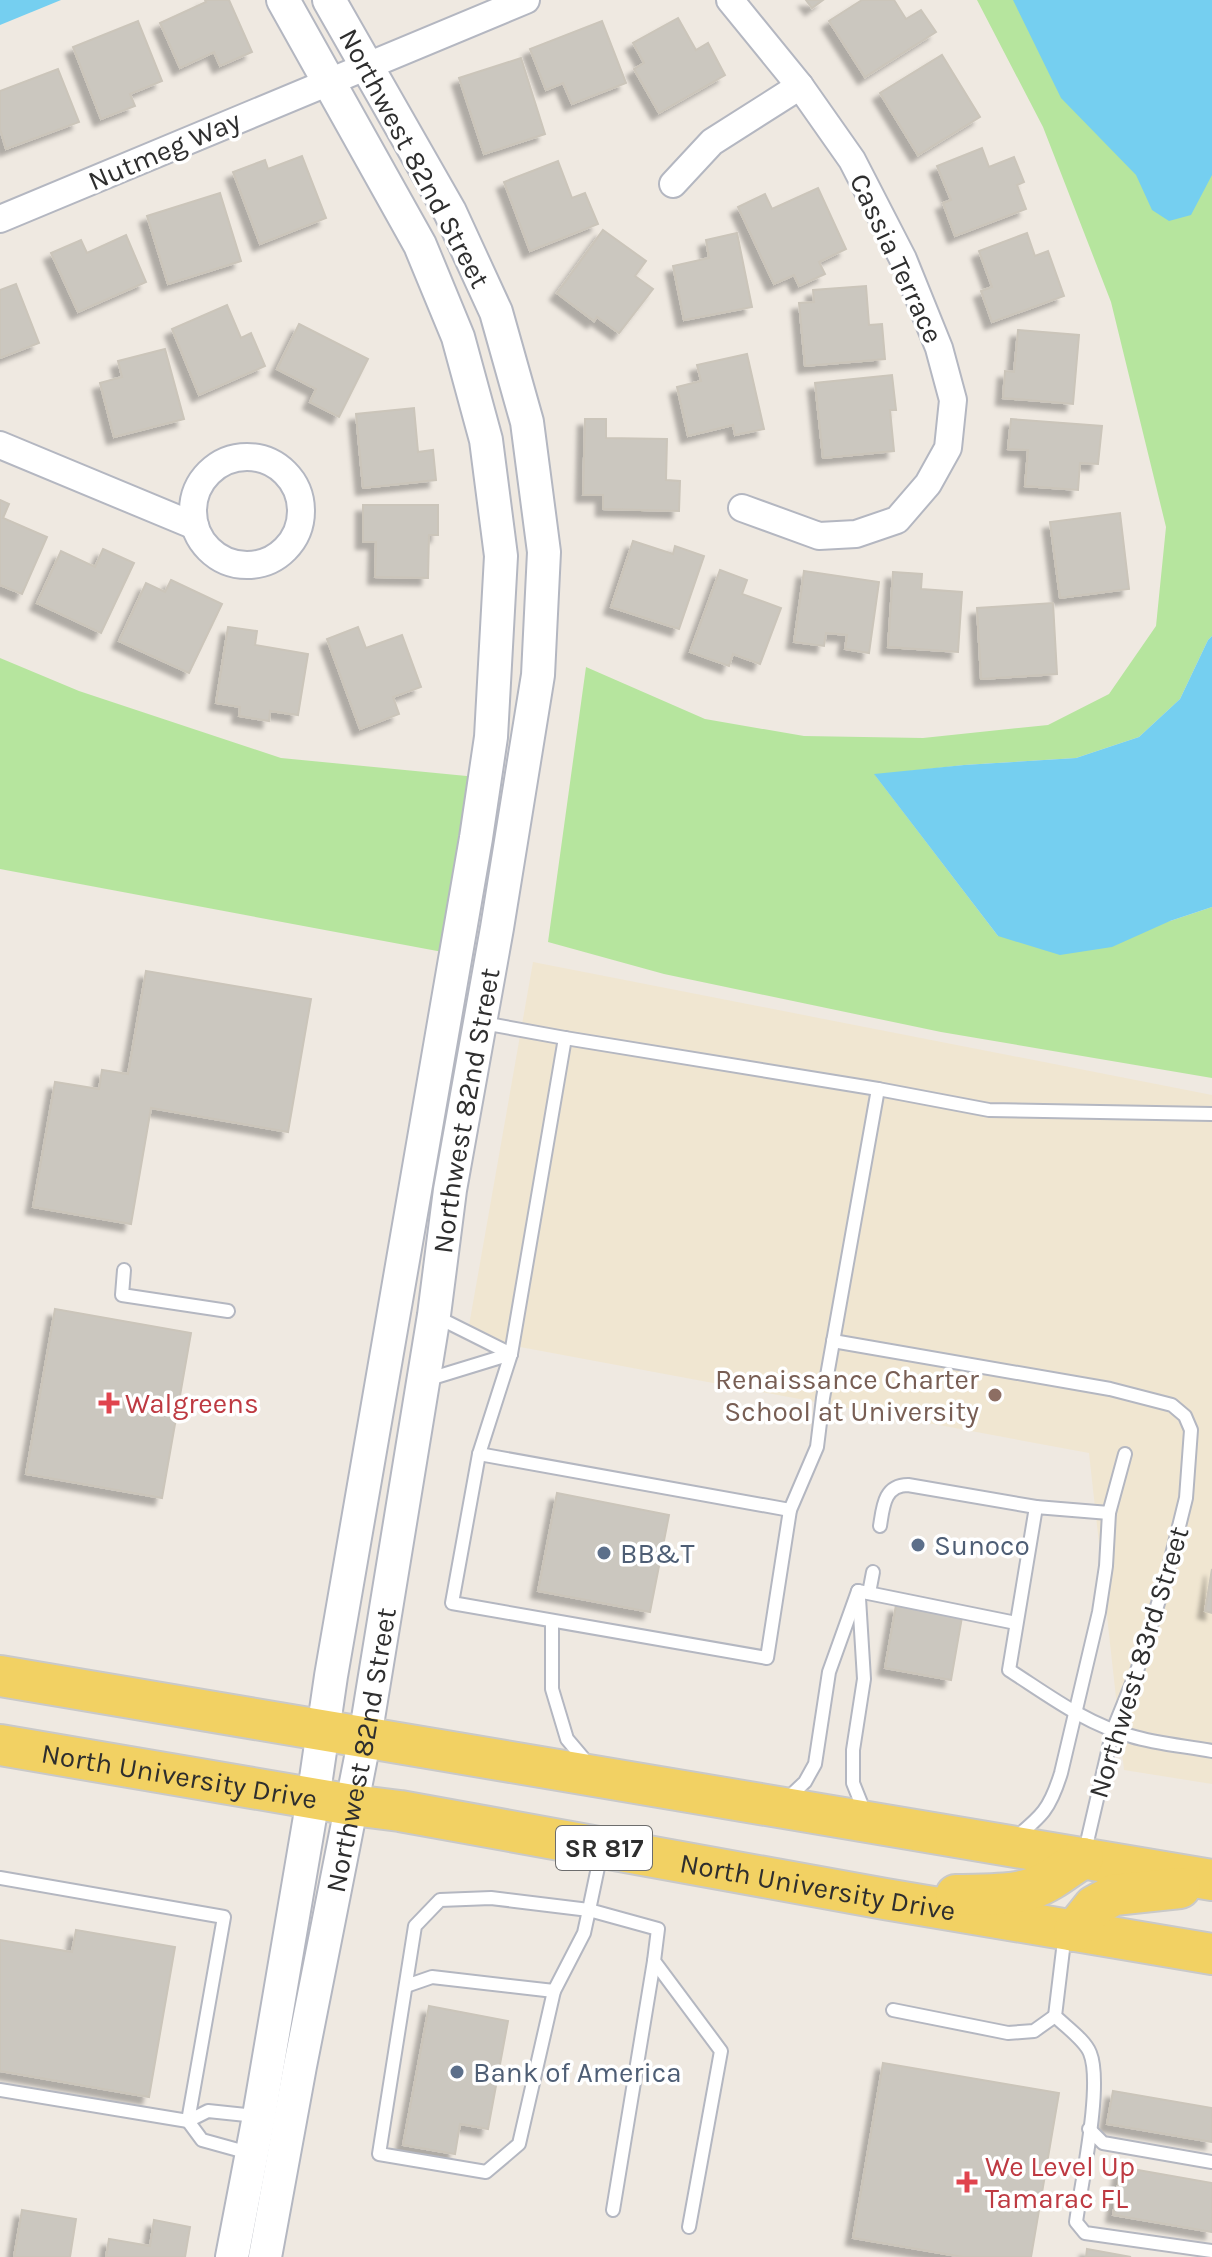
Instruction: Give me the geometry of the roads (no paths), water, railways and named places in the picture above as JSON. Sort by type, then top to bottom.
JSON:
[{"type":"main road","name":"SR 817","points":[[0,1676],[1083,1858],[1212,1883]]},
{"type":"main road","name":"North University Drive","points":[[0,1745],[400,1811],[885,1899],[1212,1954]]},
{"type":"main road","points":[[885,1899],[1032,1889],[1083,1858]]},
{"type":"main road","points":[[1070,1930],[1094,1906],[1114,1895],[1212,1883]]},
{"type":"street","name":"Northwest 82nd Street","points":[[232,2257],[268,2155],[275,2119],[322,1730],[487,766],[501,556],[486,440],[458,337],[420,245],[283,0]]},
{"type":"street","name":"Northwest 82nd Street","points":[[275,2119],[300,2066],[365,1737],[434,1315],[450,1190],[538,675],[544,552],[527,422],[496,312],[450,212],[329,0]]},
{"type":"street","points":[[329,81],[526,0]]},
{"type":"street","name":"Cassia Terrace","points":[[730,0],[800,86],[852,160],[903,259],[939,348],[953,400],[948,448],[928,484],[897,520],[856,534],[819,536],[742,508]]},
{"type":"street","name":"Nutmeg Way","points":[[0,219],[329,81]]},
{"type":"street","points":[[673,184],[712,142],[800,86]]},
{"type":"street","points":[[0,445],[195,526],[202,542],[214,554],[229,562],[246,565],[263,563],[291,543],[301,511],[298,493],[289,476],[275,464],[258,458],[239,457],[222,463],[207,474],[197,490],[193,507],[195,526]]},
{"type":"street","name":"Northwest 82nd Street","points":[[265,2257],[268,2155]]},
{"type":"lane","points":[[479,1022],[989,1110],[1212,1114]]},
{"type":"lane","points":[[565,1038],[511,1354],[479,1454],[452,1603],[767,1658],[790,1510],[817,1447],[878,1089]]},
{"type":"lane","points":[[124,1270],[122,1295],[228,1311]]},
{"type":"lane","points":[[434,1315],[511,1354]]},
{"type":"lane","name":"Northwest 83rd Street","points":[[833,1341],[1110,1389],[1172,1405],[1185,1416],[1191,1430],[1186,1498],[1168,1571],[1137,1671],[1113,1730],[1083,1858]]},
{"type":"lane","points":[[423,1381],[511,1354]]},
{"type":"lane","points":[[479,1454],[790,1510]]},
{"type":"lane","name":"Northwest 83rd Street","points":[[1005,1847],[1042,1816],[1056,1789],[1099,1612],[1109,1513],[1125,1454]]},
{"type":"lane","points":[[880,1526],[884,1502],[897,1485],[1036,1507],[1109,1513]]},
{"type":"lane","points":[[1036,1507],[1009,1670],[1076,1713],[1113,1730],[1133,1737],[1212,1751]]},
{"type":"lane","points":[[778,1807],[805,1782],[815,1764],[829,1672],[873,1572]]},
{"type":"lane","points":[[864,1592],[1016,1623]]},
{"type":"lane","points":[[864,1592],[864,1679],[853,1750],[853,1783],[870,1823]]},
{"type":"lane","points":[[552,1621],[552,1689],[567,1739],[599,1777]]},
{"type":"lane","points":[[602,1848],[589,1910],[584,1933],[554,1991],[519,2144],[486,2172],[379,2154],[415,1926],[440,1900],[491,1898],[589,1910],[658,1929],[613,2210]]},
{"type":"lane","points":[[0,1878],[224,1917],[188,2121],[202,2140],[268,2155]]},
{"type":"lane","points":[[893,2010],[1008,2033],[1034,2031],[1055,2016],[1070,1930]]},
{"type":"lane","points":[[654,1961],[721,2051],[689,2227]]},
{"type":"lane","points":[[406,1986],[432,1977],[554,1991]]},
{"type":"lane","points":[[1055,2016],[1089,2049],[1095,2071],[1076,2222],[1085,2233],[1212,2251]]},
{"type":"lane","points":[[0,2090],[188,2121],[208,2111],[275,2119]]},
{"type":"lane","points":[[1089,2129],[1103,2143],[1212,2162]]},
{"type":"water","points":[[0,0],[61,0],[0,25]]},
{"type":"water","points":[[1013,0],[1212,0],[1212,175],[1191,215],[1169,221],[1152,210],[1136,175],[1061,98]]},
{"type":"water","points":[[1212,636],[1212,907],[1170,921],[1112,947],[1060,955],[998,936],[874,774],[1076,758],[1139,737],[1180,699]]},
{"type":"place","name":"Renaissance Charter School at University","points":[[995,1395]]},
{"type":"place","name":"Walgreens","points":[[109,1403]]},
{"type":"place","name":"Sunoco","points":[[918,1545]]},
{"type":"place","name":"BB&T","points":[[604,1553]]},
{"type":"place","name":"Bank of America","points":[[457,2072]]},
{"type":"place","name":"We Level Up Tamarac FL","points":[[967,2182]]}]
